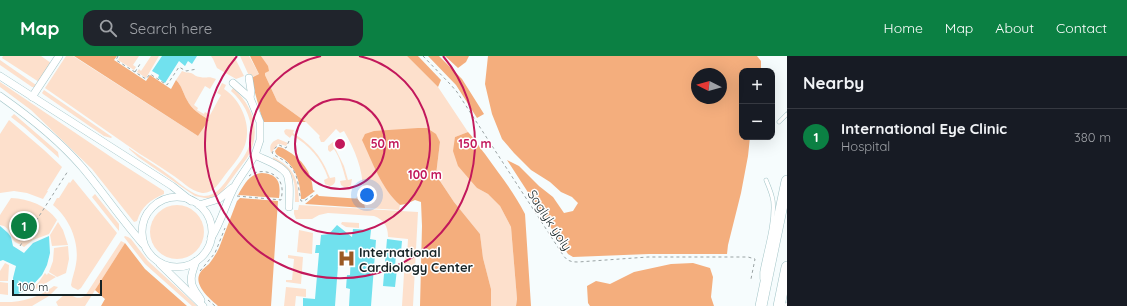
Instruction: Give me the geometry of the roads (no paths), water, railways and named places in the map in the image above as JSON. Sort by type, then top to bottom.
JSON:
[{"type":"main road","points":[[762,301],[787,181]]},
{"type":"main road","points":[[779,306],[787,267]]},
{"type":"street","points":[[32,97],[59,56]]},
{"type":"street","points":[[0,76],[172,186],[191,201]]},
{"type":"street","points":[[249,78],[251,91],[250,98]]},
{"type":"street","points":[[155,260],[165,265],[175,267],[186,266],[196,261],[203,255],[218,226],[236,184],[256,155],[260,140],[260,122],[250,98],[233,83]]},
{"type":"street","points":[[0,96],[45,130],[81,165],[155,260],[203,306]]},
{"type":"street","points":[[256,155],[275,165],[287,174],[289,186],[289,207]]},
{"type":"street","points":[[199,205],[219,199],[236,184]]},
{"type":"street","points":[[145,248],[142,238],[142,229],[146,216],[155,205],[164,200],[173,198],[182,198],[199,205],[209,220],[211,238]]},
{"type":"street","points":[[196,261],[191,276],[191,281],[192,286],[203,306]]},
{"type":"lane","points":[[779,122],[787,114]]},
{"type":"lane","points":[[762,301],[762,272],[773,216],[773,201],[766,180]]},
{"type":"place","name":"International Eye Clinic","points":[[24,226]]},
{"type":"place","name":"International Cardiology Center","points":[[346,259]]}]
